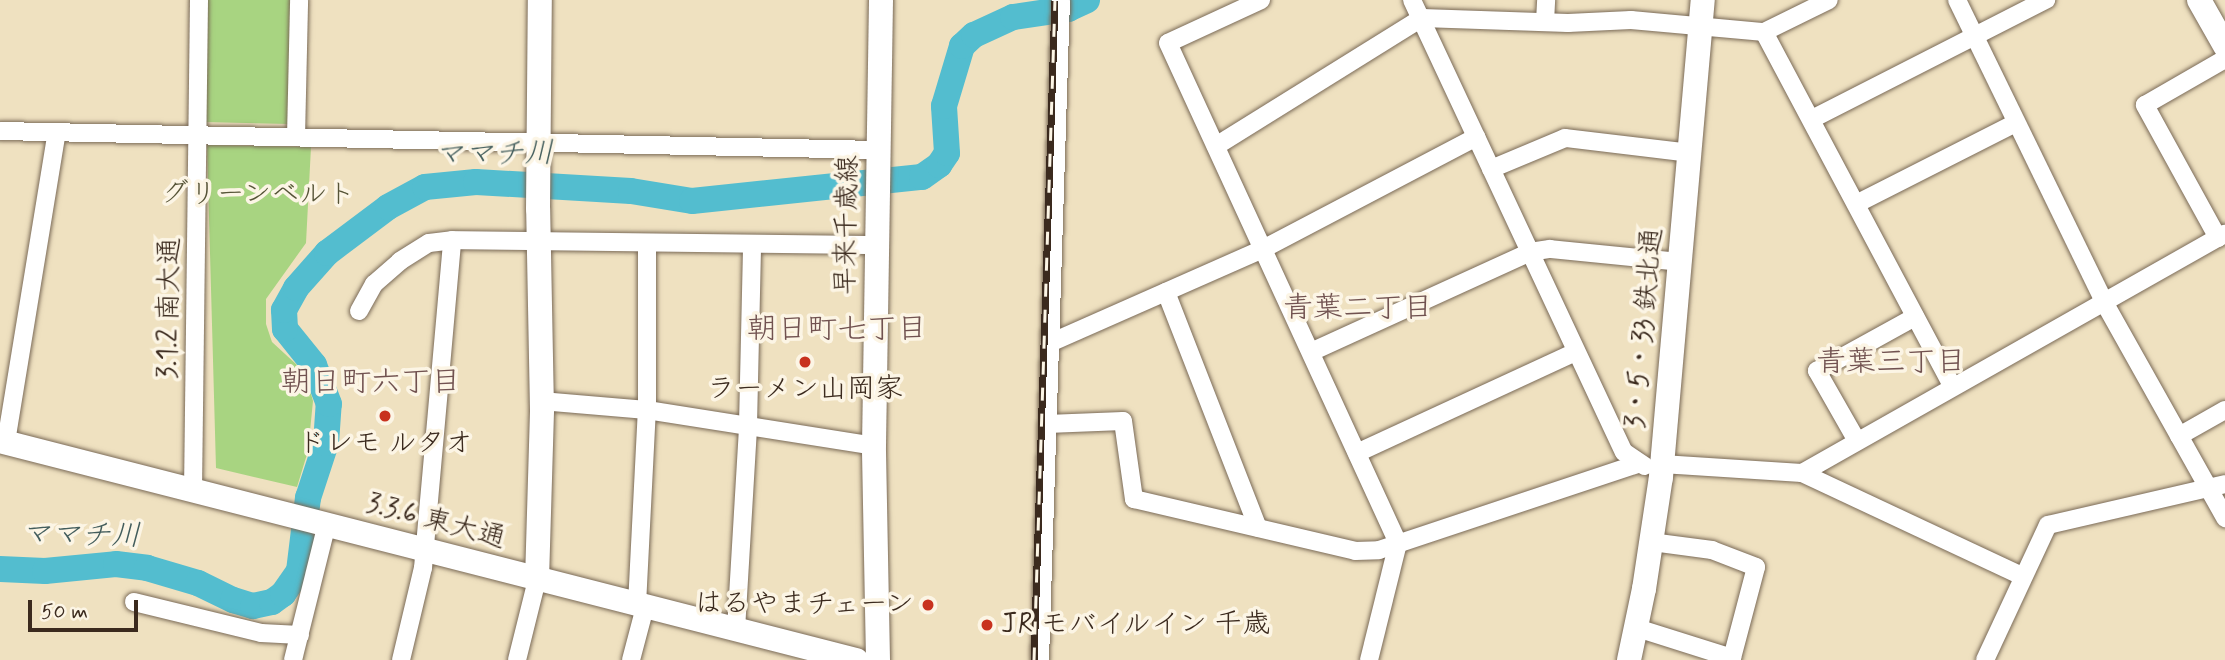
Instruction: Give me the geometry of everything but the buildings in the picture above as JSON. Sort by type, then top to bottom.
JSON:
[{"type":"street","name":"3.1.2 南大通","points":[[193,491],[199,0]]},
{"type":"street","points":[[296,138],[299,0]]},
{"type":"street","points":[[517,660],[537,580],[541,401],[538,209],[540,0]]},
{"type":"street","name":"早来千歳線","points":[[878,660],[874,446],[881,0]]},
{"type":"street","points":[[1040,660],[1061,0]]},
{"type":"street","points":[[1261,0],[1168,43],[1398,542],[1369,660]]},
{"type":"street","points":[[1412,0],[1624,452],[1654,468]]},
{"type":"street","points":[[1545,22],[1546,0]]},
{"type":"street","name":"3・5・33 鉄北通","points":[[1629,660],[1651,542],[1654,468],[1680,262],[1703,0]]},
{"type":"street","points":[[1216,146],[1422,18],[1545,22],[1631,20],[1764,32],[1829,0]]},
{"type":"street","points":[[1957,0],[2104,302],[2179,436],[2216,486],[2225,518]]},
{"type":"street","points":[[1812,119],[1975,39],[2046,0]]},
{"type":"street","points":[[2199,0],[2225,46]]},
{"type":"street","points":[[1764,32],[1952,386]]},
{"type":"street","points":[[1802,473],[2222,236],[2145,105],[2225,59]]},
{"type":"street","points":[[1856,204],[2017,123]]},
{"type":"street","points":[[0,131],[198,138],[539,141],[879,154]]},
{"type":"street","points":[[3,442],[56,135]]},
{"type":"street","points":[[1049,343],[1263,249],[1476,137]]},
{"type":"street","points":[[1491,169],[1565,138],[1690,153]]},
{"type":"street","points":[[359,311],[374,284],[400,261],[429,243],[452,240],[879,245]]},
{"type":"street","points":[[401,660],[423,568],[452,240]]},
{"type":"street","points":[[631,660],[641,606],[647,410],[647,243]]},
{"type":"street","points":[[736,630],[748,425],[752,244]]},
{"type":"street","points":[[1311,352],[1530,252],[1550,249],[1680,262]]},
{"type":"street","points":[[1166,292],[1258,528]]},
{"type":"street","points":[[1857,441],[1817,371],[1915,317]]},
{"type":"street","points":[[1357,453],[1576,352]]},
{"type":"street","points":[[541,401],[647,410],[874,446]]},
{"type":"street","points":[[2179,436],[2225,410]]},
{"type":"street","points":[[1047,424],[1123,421],[1134,499],[1355,551],[1379,550],[1398,542],[1654,468],[1802,473],[2022,576]]},
{"type":"street","name":"3.3.6 東大通","points":[[3,442],[856,660]]},
{"type":"street","points":[[1985,660],[2048,525],[2216,486]]},
{"type":"street","points":[[293,660],[320,523]]},
{"type":"street","points":[[1637,628],[1732,658],[1756,567],[1712,550],[1651,542]]},
{"type":"street","points":[[134,602],[261,633],[300,635]]},
{"type":"green space","name":"グリーンベルト","points":[[205,0],[291,0],[290,124],[204,122]]},
{"type":"green space","name":"グリーンベルト","points":[[207,145],[311,147],[306,243],[266,299],[266,324],[272,342],[297,365],[313,401],[308,451],[297,487],[216,468]]},
{"type":"waterway","name":"ママチ川","points":[[0,569],[45,571],[116,564],[147,568],[198,583],[233,600],[253,606],[272,602],[283,594],[299,571],[308,498],[326,443],[329,404],[314,365],[285,329],[284,310],[296,288],[327,253],[388,207],[425,187],[476,182],[631,191],[692,201],[922,177],[939,165],[947,153],[944,106],[962,46],[974,35],[1013,17],[1068,9],[1087,0]]},
{"type":"railway","points":[[1034,660],[1055,0]]},
{"type":"place","name":"ラーメン山岡家","points":[[805,362]]},
{"type":"place","name":"ドレモ ルタオ","points":[[385,416]]},
{"type":"place","name":"はるやまチェーン","points":[[928,605]]},
{"type":"place","name":"JR モバイルイン 千歳","points":[[987,625]]},
{"type":"district","name":"青葉二丁目","points":[[1358,309]]},
{"type":"district","name":"朝日町七丁目","points":[[837,330]]},
{"type":"district","name":"青葉三丁目","points":[[1891,363]]},
{"type":"district","name":"朝日町六丁目","points":[[371,383]]}]
